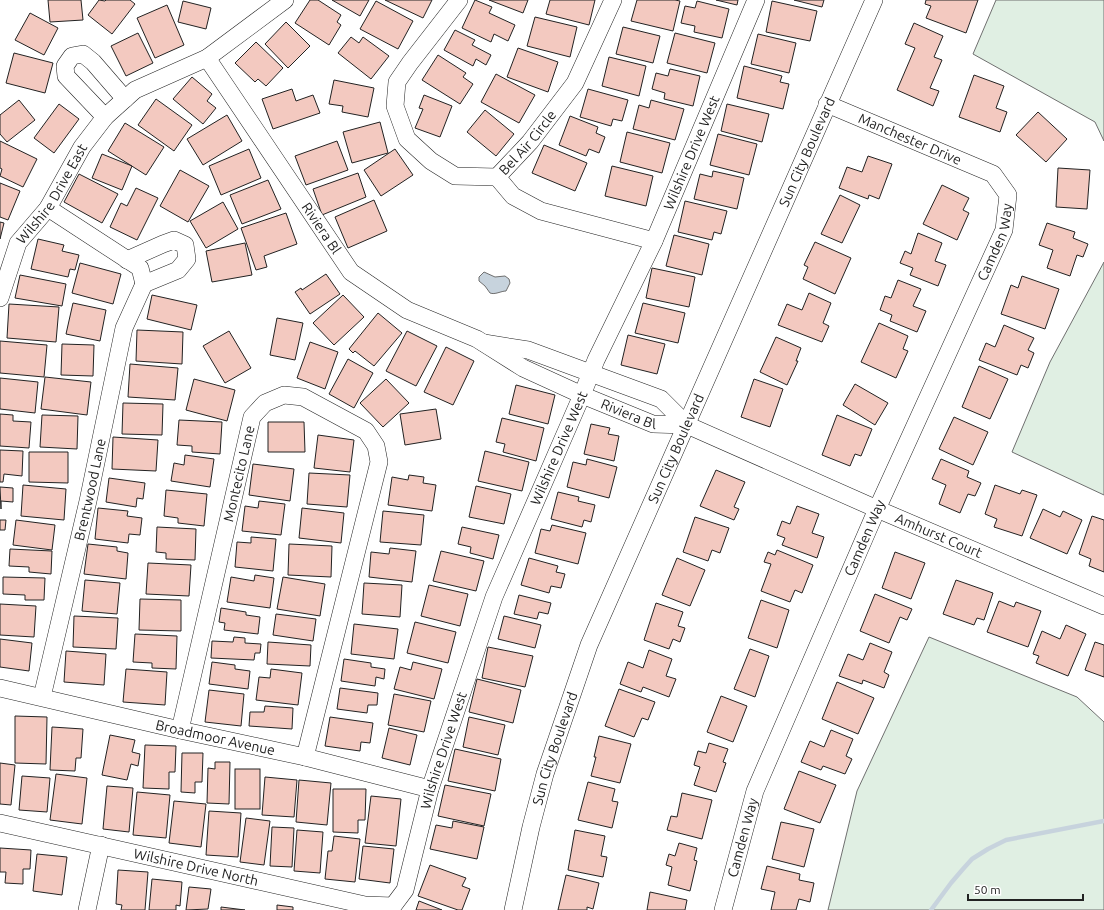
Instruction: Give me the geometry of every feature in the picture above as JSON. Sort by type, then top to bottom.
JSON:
[{"type":"street","name":"Wilshire Drive East","points":[[0,298],[18,243],[48,208],[82,147],[106,117],[135,90],[207,58],[284,0]]},
{"type":"street","name":"Bel Air Circle","points":[[459,0],[397,82],[395,106],[407,139],[431,161],[455,176],[497,177],[530,142],[575,83],[613,0]]},
{"type":"street","name":"Wilshire Drive West","points":[[393,906],[405,890],[430,789],[494,597],[591,373],[654,241],[756,0]]},
{"type":"street","name":"Sun City Boulevard","points":[[513,910],[531,827],[545,774],[589,645],[874,0]]},
{"type":"street","points":[[106,117],[66,76],[65,66],[72,56],[83,54],[93,62],[125,99]]},
{"type":"street","name":"Riviera Bl","points":[[207,58],[351,272],[407,310],[484,343],[523,368],[582,395],[653,424],[687,425]]},
{"type":"street","name":"Manchester Drive","points":[[827,104],[993,174]]},
{"type":"street","name":"Camden Way","points":[[723,910],[755,791],[877,509],[1004,230],[1008,195],[993,174]]},
{"type":"street","points":[[497,177],[513,196],[541,211],[654,241]]},
{"type":"street","points":[[48,208],[127,260],[140,268],[144,284],[178,270],[187,259],[185,246],[174,240],[127,260]]},
{"type":"street","name":"Brentwood Lane","points":[[42,697],[88,501],[124,328],[144,284]]},
{"type":"street","name":"Riviera Bl","points":[[484,343],[528,350],[660,399],[687,425]]},
{"type":"street","name":"Montecito Lane","points":[[180,730],[252,417],[265,404],[284,395],[303,397],[366,431],[376,446],[379,462],[304,756]]},
{"type":"street","name":"Amhurst Court","points":[[687,425],[877,509],[1104,606]]},
{"type":"street","name":"Broadmoor Avenue","points":[[0,688],[180,730],[304,756],[430,789]]},
{"type":"street","name":"Wilshire Drive North","points":[[0,823],[365,905],[393,906]]},
{"type":"street","points":[[87,910],[101,845]]},
{"type":"green space","points":[[996,0],[1104,0],[1104,141],[1095,122],[973,54]]},
{"type":"green space","points":[[1104,262],[1104,495],[1012,452],[1050,362]]},
{"type":"green space","points":[[929,637],[1077,697],[1104,722],[1104,910],[828,910],[857,791]]},
{"type":"shaded area","points":[[484,272],[495,277],[505,276],[509,279],[510,283],[506,291],[494,294],[490,293],[479,281],[479,277]]},
{"type":"building","points":[[48,0],[81,0],[83,20],[50,22]]},
{"type":"building","points":[[99,0],[130,0],[135,4],[112,34],[88,15]]},
{"type":"building","points":[[310,0],[318,0],[341,15],[337,22],[341,25],[329,45],[295,23]]},
{"type":"building","points":[[332,0],[369,0],[360,16]]},
{"type":"building","points":[[385,0],[432,0],[423,18]]},
{"type":"building","points":[[475,0],[492,7],[489,13],[515,25],[508,41],[494,34],[491,42],[462,28]]},
{"type":"building","points":[[489,0],[528,0],[523,13]]},
{"type":"building","points":[[550,0],[595,0],[589,25],[546,14]]},
{"type":"building","points":[[637,0],[680,1],[673,31],[631,21]]},
{"type":"building","points":[[716,0],[738,0],[737,5]]},
{"type":"building","points":[[794,0],[824,0],[822,7]]},
{"type":"building","points":[[926,0],[978,0],[966,33],[926,18],[931,6],[925,4]]},
{"type":"building","points":[[183,1],[211,8],[206,29],[178,22]]},
{"type":"building","points":[[376,1],[413,21],[398,49],[360,29]]},
{"type":"building","points":[[697,1],[729,9],[722,38],[694,32],[695,26],[681,23],[685,6],[695,8]]},
{"type":"building","points":[[772,1],[817,11],[810,41],[766,32]]},
{"type":"building","points":[[167,5],[184,45],[155,58],[137,18]]},
{"type":"building","points":[[30,13],[58,28],[44,55],[15,40]]},
{"type":"building","points":[[535,17],[577,27],[570,57],[527,46]]},
{"type":"building","points":[[286,22],[310,46],[288,68],[265,44]]},
{"type":"building","points":[[914,23],[943,36],[934,57],[942,60],[930,88],[939,91],[933,106],[897,90],[915,48],[905,44]]},
{"type":"building","points":[[623,27],[660,36],[653,63],[616,54]]},
{"type":"building","points":[[455,30],[475,40],[472,45],[491,55],[486,65],[476,59],[473,66],[444,50]]},
{"type":"building","points":[[138,33],[153,63],[126,76],[111,46]]},
{"type":"building","points":[[675,33],[715,43],[707,73],[667,63]]},
{"type":"building","points":[[758,34],[796,43],[789,73],[751,64]]},
{"type":"building","points":[[351,37],[359,43],[363,37],[389,56],[371,79],[338,53]]},
{"type":"building","points":[[256,42],[283,68],[266,86],[258,79],[255,82],[235,63]]},
{"type":"building","points":[[518,48],[558,62],[548,92],[507,77]]},
{"type":"building","points":[[14,53],[53,63],[45,93],[6,83]]},
{"type":"building","points":[[438,55],[466,73],[463,77],[473,84],[460,104],[422,80]]},
{"type":"building","points":[[609,57],[646,66],[639,96],[602,86]]},
{"type":"building","points":[[744,66],[782,76],[780,82],[789,84],[783,109],[737,98]]},
{"type":"building","points":[[670,69],[700,76],[693,106],[664,99],[665,93],[652,89],[656,73],[668,76]]},
{"type":"building","points":[[496,74],[535,95],[519,123],[481,102]]},
{"type":"building","points":[[974,75],[1004,86],[996,108],[1007,112],[1000,132],[959,117]]},
{"type":"building","points":[[192,77],[212,94],[207,101],[216,108],[203,124],[173,99]]},
{"type":"building","points":[[334,80],[374,88],[368,117],[342,112],[343,106],[329,104]]},
{"type":"building","points":[[292,89],[296,101],[313,95],[320,113],[273,129],[262,99]]},
{"type":"building","points":[[588,89],[628,100],[622,121],[613,119],[611,126],[580,117]]},
{"type":"building","points":[[424,95],[452,106],[440,137],[415,128],[423,109],[419,108]]},
{"type":"building","points":[[156,99],[192,125],[174,151],[138,125]]},
{"type":"building","points":[[19,100],[35,120],[7,142],[0,134],[0,115]]},
{"type":"building","points":[[651,100],[684,109],[675,140],[633,129],[639,105],[649,108]]},
{"type":"building","points":[[59,104],[79,119],[54,153],[34,138]]},
{"type":"building","points":[[727,104],[769,114],[762,142],[721,131]]},
{"type":"building","points":[[485,110],[514,134],[496,156],[467,132]]},
{"type":"building","points":[[1038,112],[1067,139],[1046,162],[1016,135]]},
{"type":"building","points":[[227,115],[242,141],[203,165],[187,139]]},
{"type":"building","points":[[570,116],[598,127],[596,133],[605,137],[599,153],[589,149],[586,156],[559,145]]},
{"type":"building","points":[[380,122],[388,153],[352,163],[343,132]]},
{"type":"building","points":[[125,123],[164,147],[146,175],[108,151]]},
{"type":"building","points":[[627,132],[670,143],[662,173],[620,162]]},
{"type":"building","points":[[718,134],[757,144],[749,175],[710,165]]},
{"type":"building","points":[[0,141],[37,159],[23,187],[0,176],[2,169],[0,168]]},
{"type":"building","points":[[337,141],[348,170],[306,185],[295,156]]},
{"type":"building","points":[[544,145],[587,163],[575,191],[532,173]]},
{"type":"building","points":[[249,149],[261,178],[221,195],[209,166]]},
{"type":"building","points":[[395,149],[413,175],[381,196],[364,170]]},
{"type":"building","points":[[102,154],[132,166],[122,190],[92,178]]},
{"type":"building","points":[[868,156],[892,164],[879,199],[869,195],[868,199],[839,188],[847,167],[862,172]]},
{"type":"building","points":[[612,166],[653,176],[646,206],[605,196]]},
{"type":"building","points":[[1058,168],[1090,170],[1087,209],[1056,207]]},
{"type":"building","points":[[180,170],[209,186],[188,222],[160,206]]},
{"type":"building","points":[[713,171],[744,178],[737,209],[694,199],[700,174],[712,177]]},
{"type":"building","points":[[358,173],[366,197],[322,215],[313,189]]},
{"type":"building","points":[[79,174],[118,194],[102,223],[64,202]]},
{"type":"building","points":[[268,180],[281,209],[242,224],[230,195]]},
{"type":"building","points":[[0,183],[20,191],[8,220],[0,217]]},
{"type":"building","points":[[942,185],[969,198],[963,210],[969,213],[957,240],[923,224]]},
{"type":"building","points":[[136,188],[158,198],[137,240],[110,227],[121,203],[127,206]]},
{"type":"building","points":[[840,195],[860,205],[842,243],[821,234]]},
{"type":"building","points":[[374,200],[387,231],[348,248],[335,217]]},
{"type":"building","points":[[685,201],[727,211],[721,234],[714,232],[712,240],[678,232]]},
{"type":"building","points":[[223,202],[238,229],[206,248],[190,221]]},
{"type":"building","points":[[286,213],[297,244],[264,256],[267,267],[256,270],[241,228]]},
{"type":"building","points":[[0,222],[4,223],[0,239]]},
{"type":"building","points":[[1047,223],[1075,232],[1073,238],[1088,244],[1083,257],[1077,255],[1070,276],[1047,268],[1053,250],[1039,245]]},
{"type":"building","points":[[918,233],[942,243],[935,261],[946,265],[938,286],[910,275],[913,268],[900,263],[905,251],[911,254]]},
{"type":"building","points":[[674,235],[709,244],[702,275],[666,266]]},
{"type":"building","points":[[38,239],[64,245],[62,251],[79,255],[75,270],[70,269],[68,277],[31,269]]},
{"type":"building","points":[[815,242],[851,258],[835,294],[803,279],[808,267],[804,265]]},
{"type":"building","points":[[245,243],[252,275],[212,282],[206,251]]},
{"type":"building","points":[[80,263],[121,274],[113,304],[72,293]]},
{"type":"building","points":[[652,268],[695,277],[689,307],[646,298]]},
{"type":"building","points":[[326,274],[340,294],[310,314],[295,292],[301,288],[302,290]]},
{"type":"building","points":[[20,275],[66,284],[62,306],[15,298]]},
{"type":"building","points":[[1022,276],[1059,289],[1045,329],[1001,314],[1011,285],[1018,288]]},
{"type":"building","points":[[898,280],[921,289],[913,306],[926,311],[917,332],[890,321],[892,315],[880,310],[885,296],[891,298]]},
{"type":"building","points":[[809,293],[831,303],[823,323],[829,326],[822,342],[778,325],[787,304],[802,310]]},
{"type":"building","points":[[152,295],[197,305],[191,330],[147,319]]},
{"type":"building","points":[[343,295],[364,317],[334,345],[313,323]]},
{"type":"building","points":[[73,303],[106,310],[100,341],[66,334]]},
{"type":"building","points":[[643,303],[685,313],[678,343],[635,333]]},
{"type":"building","points":[[9,304],[59,307],[56,342],[7,338]]},
{"type":"building","points":[[378,313],[402,333],[374,366],[355,351],[353,353],[349,349]]},
{"type":"building","points":[[277,318],[303,323],[295,360],[270,355]]},
{"type":"building","points":[[879,323],[908,336],[903,349],[908,351],[896,378],[861,362]]},
{"type":"building","points":[[1004,325],[1034,338],[1028,350],[1034,353],[1028,368],[1021,365],[1017,375],[979,360],[986,343],[995,347]]},
{"type":"building","points":[[137,330],[183,332],[182,364],[136,361]]},
{"type":"building","points":[[229,331],[251,368],[225,383],[203,346]]},
{"type":"building","points":[[407,331],[437,346],[416,386],[386,371]]},
{"type":"building","points":[[628,335],[665,344],[657,374],[621,365]]},
{"type":"building","points":[[776,337],[801,348],[796,361],[798,361],[787,385],[760,372]]},
{"type":"building","points":[[0,341],[47,345],[44,377],[0,373]]},
{"type":"building","points":[[310,342],[338,352],[325,389],[297,378]]},
{"type":"building","points":[[62,344],[94,345],[93,376],[61,375]]},
{"type":"building","points":[[446,347],[474,361],[453,405],[424,392]]},
{"type":"building","points":[[348,359],[373,373],[354,408],[329,394]]},
{"type":"building","points":[[130,364],[178,368],[175,400],[128,397]]},
{"type":"building","points":[[979,366],[1008,379],[990,419],[962,407]]},
{"type":"building","points":[[45,377],[91,382],[87,415],[41,409]]},
{"type":"building","points":[[0,378],[38,382],[35,413],[0,409]]},
{"type":"building","points":[[194,379],[235,390],[227,421],[186,410]]},
{"type":"building","points":[[386,379],[409,403],[383,427],[360,403]]},
{"type":"building","points":[[754,379],[783,389],[770,427],[741,417]]},
{"type":"building","points":[[855,384],[888,403],[875,425],[843,405]]},
{"type":"building","points":[[516,385],[555,395],[548,424],[509,414]]},
{"type":"building","points":[[123,403],[163,404],[162,435],[122,434]]},
{"type":"building","points":[[436,409],[441,439],[405,445],[400,414]]},
{"type":"building","points":[[0,414],[13,415],[13,421],[31,422],[29,448],[0,446]]},
{"type":"building","points":[[42,415],[78,416],[77,449],[40,447]]},
{"type":"building","points":[[837,415],[872,429],[861,456],[855,454],[850,466],[822,455]]},
{"type":"building","points":[[954,417],[988,432],[973,465],[939,449]]},
{"type":"building","points":[[502,418],[544,428],[536,461],[503,452],[505,444],[496,442]]},
{"type":"building","points":[[179,420],[222,422],[220,454],[192,452],[192,446],[177,445]]},
{"type":"building","points":[[268,422],[304,422],[305,452],[268,452]]},
{"type":"building","points":[[591,424],[610,428],[608,434],[619,436],[614,461],[584,454]]},
{"type":"building","points":[[318,435],[354,440],[350,472],[314,468]]},
{"type":"building","points":[[113,437],[158,440],[156,471],[112,469]]},
{"type":"building","points":[[0,450],[23,451],[22,476],[4,474],[3,482],[0,482]]},
{"type":"building","points":[[485,451],[529,462],[522,491],[478,481]]},
{"type":"building","points":[[29,452],[68,452],[68,483],[29,482]]},
{"type":"building","points":[[185,455],[214,459],[210,487],[171,481],[174,463],[184,465]]},
{"type":"building","points":[[587,459],[617,467],[609,498],[567,487],[573,462],[586,465]]},
{"type":"building","points":[[941,459],[969,471],[967,477],[981,483],[975,496],[968,494],[960,513],[939,504],[946,485],[932,479]]},
{"type":"building","points":[[253,464],[294,469],[290,501],[249,495]]},
{"type":"building","points":[[716,470],[745,482],[734,507],[739,509],[734,520],[700,506]]},
{"type":"building","points":[[309,473],[350,475],[347,507],[307,504]]},
{"type":"building","points":[[409,475],[424,477],[423,483],[436,485],[432,511],[388,505],[392,477],[408,480]]},
{"type":"building","points":[[109,478],[145,483],[143,499],[137,498],[136,507],[106,502]]},
{"type":"building","points":[[23,485],[66,489],[64,520],[21,516]]},
{"type":"building","points":[[995,485],[1020,494],[1022,490],[1037,495],[1022,536],[994,527],[997,519],[985,514]]},
{"type":"building","points":[[476,486],[511,494],[504,524],[469,517]]},
{"type":"building","points":[[0,487],[13,488],[13,502],[1,501],[1,509]]},
{"type":"building","points":[[166,490],[207,494],[204,526],[178,523],[178,518],[164,516]]},
{"type":"building","points":[[558,492],[579,497],[578,501],[595,505],[591,522],[584,520],[582,527],[551,519]]},
{"type":"building","points":[[259,501],[285,504],[281,535],[242,531],[245,506],[258,508]]},
{"type":"building","points":[[797,506],[819,514],[812,533],[824,537],[817,558],[782,545],[785,538],[777,535],[782,521],[790,524]]},
{"type":"building","points":[[98,508],[128,511],[127,516],[142,518],[140,535],[129,534],[128,543],[95,539]]},
{"type":"building","points":[[302,508],[344,513],[341,543],[299,538]]},
{"type":"building","points":[[1043,509],[1060,517],[1063,511],[1082,520],[1067,554],[1030,538]]},
{"type":"building","points":[[383,511],[424,515],[421,545],[380,542]]},
{"type":"building","points":[[1092,516],[1104,520],[1104,572],[1089,566],[1091,559],[1079,554]]},
{"type":"building","points":[[695,517],[729,528],[720,553],[712,550],[708,561],[683,552]]},
{"type":"building","points":[[0,520],[6,520],[5,530],[0,530]]},
{"type":"building","points":[[16,520],[55,525],[52,550],[13,545]]},
{"type":"building","points":[[552,525],[586,533],[578,564],[535,553],[541,529],[550,531]]},
{"type":"building","points":[[157,527],[196,529],[195,560],[166,559],[166,553],[156,552]]},
{"type":"building","points":[[462,527],[499,535],[493,559],[470,553],[471,547],[458,544]]},
{"type":"building","points":[[251,537],[276,539],[273,571],[235,567],[237,542],[251,543]]},
{"type":"building","points":[[88,544],[117,547],[117,551],[128,553],[126,579],[84,574]]},
{"type":"building","points":[[289,544],[332,546],[331,577],[288,575]]},
{"type":"building","points":[[390,548],[416,551],[412,582],[369,577],[371,552],[389,554]]},
{"type":"building","points":[[10,549],[52,551],[51,574],[29,572],[29,567],[9,566]]},
{"type":"building","points":[[777,550],[813,565],[802,593],[795,590],[790,602],[761,591],[771,564],[764,562],[768,552],[775,555]]},
{"type":"building","points":[[441,551],[484,561],[476,591],[433,581]]},
{"type":"building","points":[[895,552],[925,563],[911,599],[882,588]]},
{"type":"building","points":[[529,558],[558,566],[556,572],[565,574],[561,588],[551,586],[549,593],[521,585]]},
{"type":"building","points":[[677,558],[705,570],[690,606],[662,595]]},
{"type":"building","points":[[148,563],[191,565],[189,596],[146,594]]},
{"type":"building","points":[[255,575],[274,578],[270,608],[227,602],[231,577],[254,581]]},
{"type":"building","points":[[3,577],[45,578],[44,600],[25,600],[25,595],[3,594]]},
{"type":"building","points":[[283,577],[325,584],[320,616],[277,609]]},
{"type":"building","points":[[85,580],[120,583],[117,614],[82,611]]},
{"type":"building","points":[[956,580],[993,593],[984,620],[977,618],[974,625],[943,614]]},
{"type":"building","points":[[364,583],[402,585],[400,617],[362,614]]},
{"type":"building","points":[[429,585],[468,594],[460,626],[421,616]]},
{"type":"building","points":[[875,594],[912,609],[907,620],[900,617],[889,643],[860,631]]},
{"type":"building","points":[[519,595],[551,603],[548,614],[539,612],[537,619],[514,614]]},
{"type":"building","points":[[140,599],[181,600],[181,631],[139,630]]},
{"type":"building","points":[[761,600],[789,610],[777,648],[748,638]]},
{"type":"building","points":[[999,601],[1014,607],[1016,602],[1041,611],[1028,647],[987,632]]},
{"type":"building","points":[[656,603],[683,612],[678,626],[685,628],[680,642],[673,639],[669,649],[644,640]]},
{"type":"building","points":[[0,604],[36,606],[34,637],[0,635]]},
{"type":"building","points":[[221,608],[246,612],[246,615],[260,617],[258,634],[224,630],[225,623],[219,622]]},
{"type":"building","points":[[276,614],[316,619],[313,641],[273,635]]},
{"type":"building","points":[[74,616],[118,618],[116,649],[73,647]]},
{"type":"building","points":[[504,616],[541,625],[535,648],[498,639]]},
{"type":"building","points":[[415,622],[456,632],[448,663],[407,653]]},
{"type":"building","points":[[354,624],[398,629],[394,659],[351,654]]},
{"type":"building","points":[[1066,625],[1086,634],[1068,676],[1036,663],[1039,656],[1033,654],[1042,631],[1060,639]]},
{"type":"building","points":[[135,634],[177,636],[176,669],[152,668],[152,663],[133,662]]},
{"type":"building","points":[[234,637],[245,638],[245,643],[261,644],[260,653],[255,653],[254,660],[211,658],[212,641],[233,642]]},
{"type":"building","points":[[0,639],[32,643],[29,671],[0,667]]},
{"type":"building","points":[[268,642],[311,645],[310,666],[267,664]]},
{"type":"building","points":[[1095,642],[1104,645],[1104,677],[1085,670]]},
{"type":"building","points":[[870,643],[892,652],[884,672],[889,675],[884,688],[863,680],[862,684],[839,676],[848,654],[863,660]]},
{"type":"building","points":[[488,647],[533,656],[525,687],[482,678]]},
{"type":"building","points":[[750,649],[769,656],[755,697],[734,689]]},
{"type":"building","points":[[649,650],[672,659],[666,676],[676,679],[669,697],[643,687],[641,692],[620,684],[628,662],[643,668]]},
{"type":"building","points":[[66,651],[106,654],[104,685],[64,682]]},
{"type":"building","points":[[344,659],[371,663],[371,667],[385,669],[384,679],[376,677],[375,686],[341,681]]},
{"type":"building","points":[[212,662],[235,665],[235,669],[250,671],[248,689],[209,684]]},
{"type":"building","points":[[413,662],[442,669],[434,699],[394,689],[400,667],[411,670]]},
{"type":"building","points":[[126,669],[167,672],[165,705],[123,702]]},
{"type":"building","points":[[271,669],[302,673],[298,705],[256,700],[259,677],[270,678]]},
{"type":"building","points":[[477,679],[521,690],[513,723],[469,712]]},
{"type":"building","points":[[837,682],[874,698],[858,734],[822,719]]},
{"type":"building","points":[[340,688],[378,693],[377,705],[368,705],[367,713],[337,709]]},
{"type":"building","points":[[619,689],[655,702],[648,720],[642,718],[634,737],[605,726]]},
{"type":"building","points":[[209,690],[244,694],[241,726],[205,722]]},
{"type":"building","points":[[394,694],[431,701],[424,732],[388,725]]},
{"type":"building","points":[[721,696],[747,706],[733,742],[707,732]]},
{"type":"building","points":[[265,706],[293,708],[292,729],[249,726],[250,712],[264,712]]},
{"type":"building","points":[[15,716],[47,717],[46,764],[15,763]]},
{"type":"building","points":[[330,717],[373,723],[370,743],[361,742],[360,751],[325,746]]},
{"type":"building","points":[[469,717],[505,725],[498,755],[463,747]]},
{"type":"building","points":[[52,727],[83,729],[81,758],[76,758],[75,771],[50,770]]},
{"type":"building","points":[[389,728],[417,735],[410,765],[382,758]]},
{"type":"building","points":[[831,730],[853,739],[846,756],[852,759],[845,774],[823,766],[821,770],[801,762],[810,741],[824,747]]},
{"type":"building","points":[[110,735],[135,740],[132,752],[140,754],[138,766],[131,764],[127,780],[102,775]]},
{"type":"building","points":[[599,736],[631,744],[620,783],[591,776]]},
{"type":"building","points":[[709,743],[728,749],[723,762],[726,763],[716,792],[694,785],[700,767],[694,765],[698,751],[706,753]]},
{"type":"building","points":[[145,745],[176,746],[175,772],[169,772],[169,789],[143,788]]},
{"type":"building","points":[[455,749],[501,759],[495,791],[448,781]]},
{"type":"building","points":[[182,753],[203,753],[202,782],[195,782],[195,793],[181,792]]},
{"type":"building","points":[[215,762],[230,762],[229,804],[207,803],[208,768],[215,769]]},
{"type":"building","points":[[0,763],[15,765],[11,805],[0,804]]},
{"type":"building","points":[[235,769],[260,769],[260,809],[235,809]]},
{"type":"building","points":[[799,771],[836,785],[820,823],[784,809]]},
{"type":"building","points":[[56,774],[87,778],[82,824],[50,820]]},
{"type":"building","points":[[22,776],[50,778],[47,812],[19,810]]},
{"type":"building","points":[[265,777],[297,780],[294,817],[262,815]]},
{"type":"building","points":[[299,780],[331,783],[327,825],[296,822]]},
{"type":"building","points":[[588,782],[615,789],[612,801],[618,802],[612,828],[578,820]]},
{"type":"building","points":[[445,785],[491,794],[484,826],[438,816]]},
{"type":"building","points":[[107,786],[133,788],[129,832],[103,829]]},
{"type":"building","points":[[333,789],[366,789],[365,820],[358,820],[358,833],[333,832]]},
{"type":"building","points":[[137,792],[170,795],[166,838],[133,835]]},
{"type":"building","points":[[682,793],[712,800],[702,839],[667,830],[671,816],[677,817]]},
{"type":"building","points":[[371,796],[401,799],[396,846],[365,843]]},
{"type":"building","points":[[174,801],[206,804],[201,847],[169,843]]},
{"type":"building","points":[[209,811],[241,813],[238,857],[206,855]]},
{"type":"building","points":[[246,818],[270,821],[264,865],[240,862]]},
{"type":"building","points":[[453,821],[484,827],[477,859],[430,849],[436,825],[452,828]]},
{"type":"building","points":[[781,822],[814,829],[804,867],[772,859]]},
{"type":"building","points":[[272,827],[294,828],[292,867],[270,866]]},
{"type":"building","points":[[297,830],[323,832],[320,873],[294,871]]},
{"type":"building","points":[[575,830],[605,836],[601,856],[607,857],[603,877],[568,870]]},
{"type":"building","points":[[334,836],[360,839],[355,882],[325,879],[328,851],[332,851]]},
{"type":"building","points":[[679,843],[697,848],[694,860],[697,861],[690,891],[668,885],[672,867],[666,865],[669,854],[675,856]]},
{"type":"building","points":[[363,846],[394,849],[390,883],[359,879]]},
{"type":"building","points":[[0,848],[31,850],[30,869],[23,869],[23,884],[5,883],[6,872],[0,872]]},
{"type":"building","points":[[37,854],[67,857],[62,895],[33,891]]},
{"type":"building","points":[[430,865],[466,878],[462,886],[470,889],[462,910],[458,910],[418,896]]},
{"type":"building","points":[[767,866],[800,874],[799,880],[814,883],[810,902],[799,899],[796,910],[771,910],[775,892],[761,889]]},
{"type":"building","points":[[118,870],[148,872],[145,910],[121,910],[122,905],[116,904]]},
{"type":"building","points":[[566,875],[599,883],[593,909],[587,907],[587,910],[558,910]]},
{"type":"building","points":[[152,879],[182,882],[180,906],[176,905],[176,910],[149,910]]},
{"type":"building","points":[[189,887],[211,889],[208,909],[186,910]]},
{"type":"building","points":[[650,892],[687,900],[685,910],[647,910]]},
{"type":"building","points":[[419,901],[442,910],[416,910]]},
{"type":"building","points":[[277,905],[293,907],[293,910],[277,910]]},
{"type":"building","points":[[221,907],[245,910],[221,910]]},
{"type":"waterway","points":[[931,910],[951,883],[972,859],[988,849],[1006,840],[1104,821]]}]
